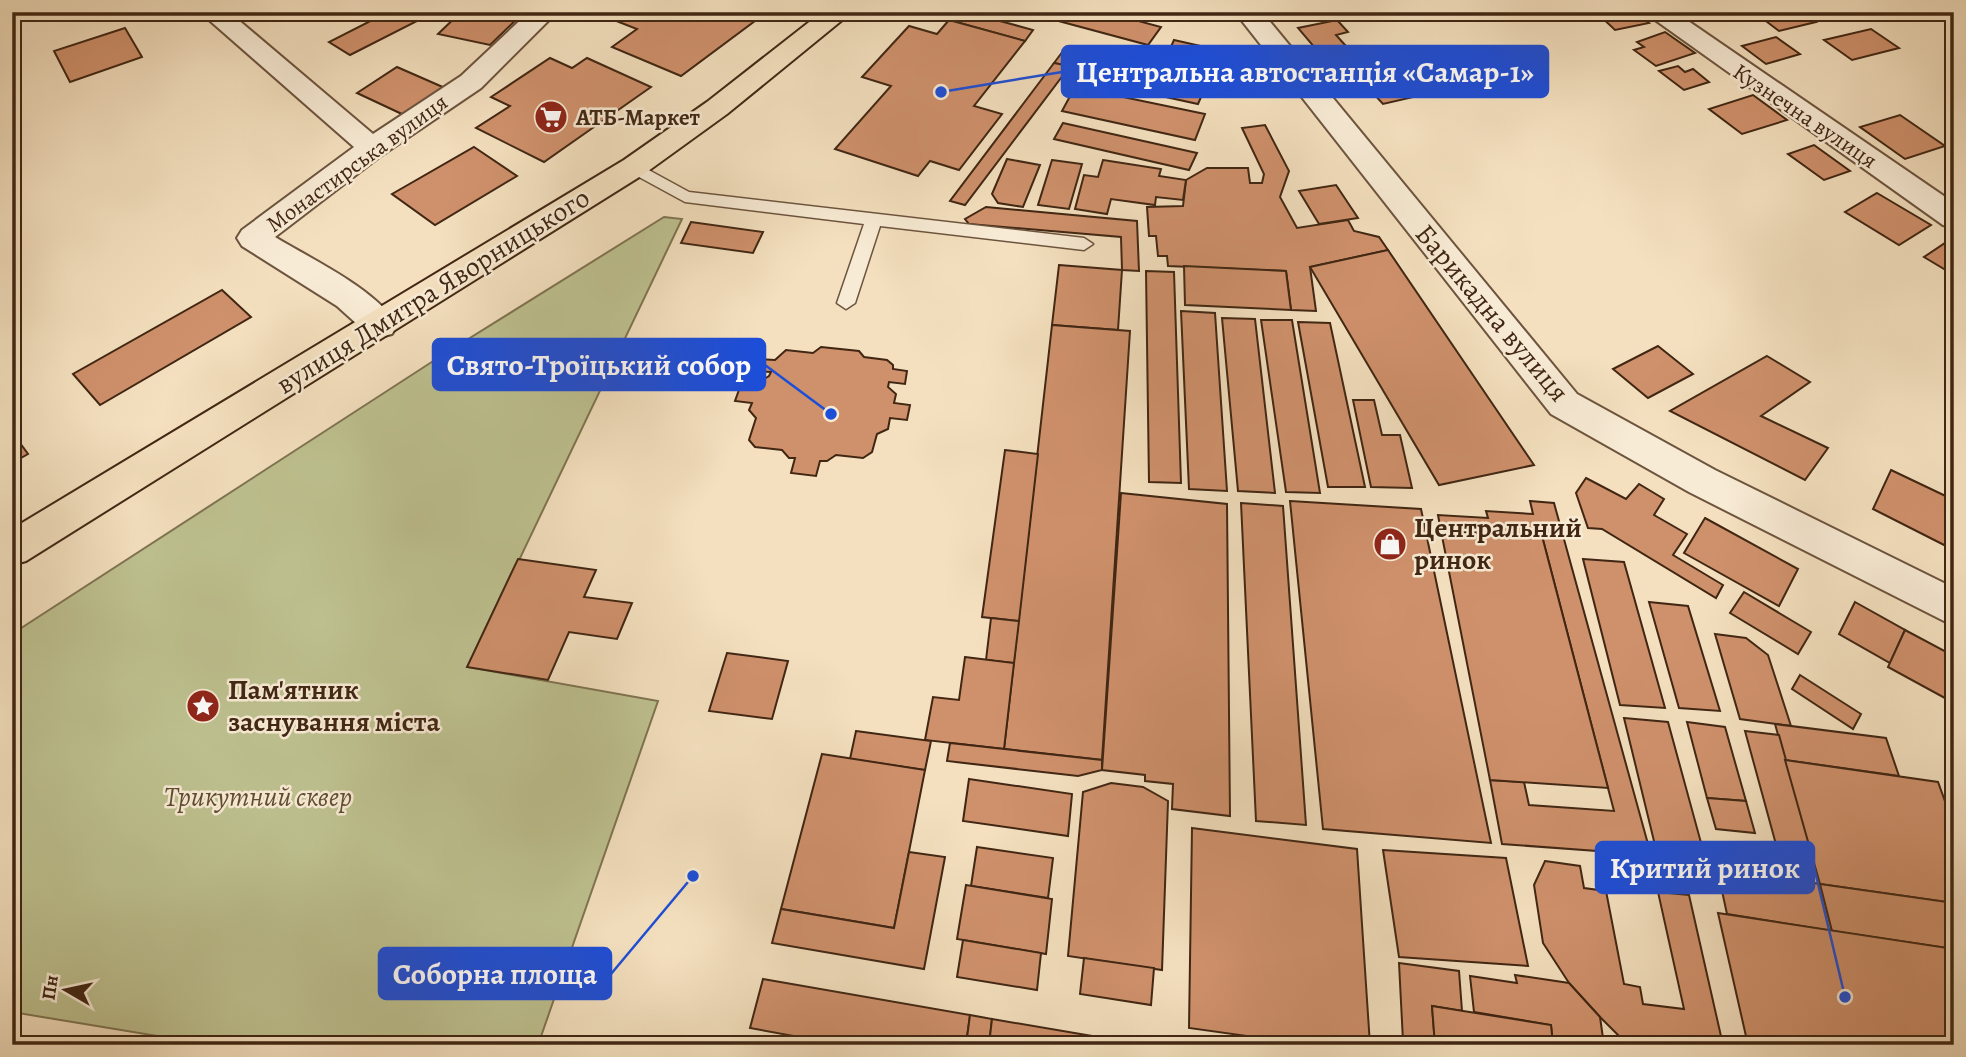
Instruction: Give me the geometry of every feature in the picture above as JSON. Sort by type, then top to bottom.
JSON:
[{"type":"highway","name":"вулиця Дмитра Яворницького","points":[[12,549],[634,167],[717,108],[839,12]]},
{"type":"street","points":[[213,12],[372,148]]},
{"type":"street","name":"Монастирська вулиця","points":[[380,325],[349,298],[253,238],[372,148],[471,82],[544,12]]},
{"type":"street","name":"Барикадна вулиця","points":[[1248,12],[1564,404],[1702,481],[1954,608]]},
{"type":"street","name":"Кузнечна вулиця","points":[[1657,12],[1954,218]]},
{"type":"lane","points":[[634,167],[685,197],[1084,244]]},
{"type":"lane","points":[[846,303],[874,219]]},
{"type":"green space","name":"Трикутний сквер","points":[[664,217],[682,219],[468,667],[658,701],[538,1045],[212,1045],[12,1012],[12,634],[441,356]]},
{"type":"building","points":[[388,12],[413,12],[423,18],[350,55],[329,42]]},
{"type":"building","points":[[461,12],[524,12],[490,45],[438,34]]},
{"type":"building","points":[[613,12],[767,12],[681,76],[612,47],[637,29],[606,17]]},
{"type":"building","points":[[937,12],[967,12],[1033,30],[1025,41],[934,16]]},
{"type":"building","points":[[1025,12],[1105,12],[1161,27],[1148,45]]},
{"type":"building","points":[[1291,12],[1338,12],[1298,20]]},
{"type":"building","points":[[1596,12],[1636,12],[1649,23],[1615,30]]},
{"type":"building","points":[[1754,12],[1802,12],[1816,22],[1779,31]]},
{"type":"building","points":[[949,20],[1025,41],[974,106],[1002,114],[959,170],[930,161],[918,176],[835,149],[891,86],[862,77],[909,26],[937,34]]},
{"type":"building","points":[[1337,20],[1348,32],[1336,35],[1354,55],[1326,61],[1298,28]]},
{"type":"building","points":[[125,28],[142,57],[70,82],[54,51]]},
{"type":"building","points":[[1871,29],[1899,48],[1852,60],[1824,40]]},
{"type":"building","points":[[1665,32],[1695,53],[1656,66],[1634,50],[1644,47],[1637,42]]},
{"type":"building","points":[[1776,37],[1800,54],[1766,64],[1742,46]]},
{"type":"building","points":[[1174,40],[1218,50],[1238,72],[1230,94],[1157,78]]},
{"type":"building","points":[[1063,51],[1096,58],[1089,71],[1054,63]]},
{"type":"building","name":"АТБ-Маркет","points":[[550,58],[572,68],[587,58],[651,87],[544,162],[476,128],[510,106],[491,97]]},
{"type":"building","points":[[1054,63],[1070,66],[965,205],[950,201]]},
{"type":"building","points":[[1419,64],[1444,90],[1383,104],[1359,78]]},
{"type":"building","points":[[1678,66],[1685,72],[1693,69],[1709,82],[1684,90],[1659,71]]},
{"type":"building","points":[[397,67],[445,88],[404,115],[357,93]]},
{"type":"building","points":[[1136,74],[1205,88],[1198,104],[1129,89]]},
{"type":"building","points":[[1075,87],[1205,114],[1195,140],[1062,111]]},
{"type":"building","points":[[1753,95],[1787,120],[1742,134],[1709,109]]},
{"type":"building","points":[[1900,115],[1945,146],[1905,159],[1860,127]]},
{"type":"building","points":[[1063,123],[1197,153],[1189,170],[1054,139]]},
{"type":"building","points":[[1265,125],[1289,171],[1280,197],[1297,228],[1348,220],[1354,231],[1379,237],[1388,250],[1310,267],[1316,311],[1291,310],[1286,271],[1168,266],[1167,256],[1158,256],[1156,236],[1149,236],[1147,207],[1183,206],[1186,180],[1207,168],[1248,168],[1250,183],[1262,183],[1264,174],[1242,128]]},
{"type":"building","points":[[1814,145],[1850,171],[1824,180],[1788,154]]},
{"type":"building","points":[[474,147],[517,176],[435,225],[392,194]]},
{"type":"building","points":[[1007,159],[1040,165],[1023,207],[998,203],[992,194]]},
{"type":"building","points":[[1052,160],[1082,164],[1069,209],[1038,205]]},
{"type":"building","points":[[1103,160],[1161,169],[1159,176],[1186,180],[1183,200],[1156,197],[1155,205],[1111,199],[1107,214],[1075,209],[1084,175],[1098,177]]},
{"type":"building","points":[[1336,185],[1358,218],[1319,224],[1299,191]]},
{"type":"building","points":[[1877,193],[1931,225],[1899,245],[1845,212]]},
{"type":"building","points":[[986,207],[1137,221],[1139,271],[1122,270],[1121,237],[969,224],[965,219]]},
{"type":"building","points":[[691,222],[763,232],[753,253],[681,243]]},
{"type":"building","points":[[1948,241],[1954,244],[1954,275],[1924,257]]},
{"type":"building","points":[[1388,250],[1534,465],[1439,485],[1310,267]]},
{"type":"building","points":[[1059,265],[1122,270],[1118,330],[1052,325]]},
{"type":"building","points":[[1184,266],[1286,271],[1291,310],[1185,305]]},
{"type":"building","points":[[1146,271],[1174,272],[1181,483],[1149,482]]},
{"type":"building","points":[[222,290],[251,317],[100,405],[73,374]]},
{"type":"building","points":[[1181,311],[1215,313],[1227,491],[1189,489]]},
{"type":"building","points":[[1222,318],[1255,319],[1275,493],[1238,491]]},
{"type":"building","points":[[1261,320],[1292,320],[1320,493],[1286,492]]},
{"type":"building","points":[[1298,322],[1330,323],[1365,487],[1328,487]]},
{"type":"building","points":[[1052,325],[1130,331],[1102,760],[1004,749]]},
{"type":"building","points":[[1658,346],[1693,374],[1648,398],[1613,369]]},
{"type":"building","points":[[821,347],[859,351],[864,357],[887,360],[893,365],[893,369],[907,371],[905,384],[889,382],[888,387],[896,394],[894,403],[910,405],[907,420],[890,418],[888,429],[877,434],[872,452],[863,458],[836,455],[827,461],[820,461],[816,476],[791,473],[795,458],[789,458],[782,450],[755,447],[749,440],[756,418],[749,410],[752,403],[735,401],[740,387],[756,389],[759,382],[769,376],[771,372],[755,371],[759,359],[775,360],[786,350],[813,353]]},
{"type":"building","points":[[1767,356],[1810,382],[1761,416],[1828,448],[1805,480],[1670,411]]},
{"type":"building","points":[[1353,400],[1374,400],[1382,435],[1400,435],[1412,488],[1371,487]]},
{"type":"building","points":[[12,432],[28,454],[12,463]]},
{"type":"building","points":[[1005,450],[1038,454],[1019,621],[982,617]]},
{"type":"building","points":[[1891,470],[1954,500],[1954,550],[1873,509]]},
{"type":"building","points":[[1586,478],[1626,499],[1639,484],[1664,499],[1654,515],[1687,534],[1673,555],[1723,585],[1716,598],[1602,529],[1588,528],[1576,493]]},
{"type":"building","points":[[1121,493],[1227,504],[1230,816],[1172,809],[1173,784],[1145,781],[1145,775],[1102,770]]},
{"type":"building","points":[[1290,501],[1421,509],[1491,843],[1323,829]]},
{"type":"building","points":[[1530,501],[1554,503],[1651,855],[1502,844],[1490,780],[1524,782],[1529,805],[1614,811],[1542,536],[1441,531],[1438,515],[1488,518],[1486,511],[1533,514]]},
{"type":"building","points":[[1241,503],[1283,506],[1306,825],[1256,821]]},
{"type":"building","points":[[1705,518],[1798,569],[1779,606],[1684,553]]},
{"type":"building","points":[[1441,531],[1542,536],[1608,788],[1490,780]]},
{"type":"building","points":[[518,559],[596,570],[584,597],[632,603],[617,639],[569,632],[548,680],[467,667]]},
{"type":"building","points":[[1583,559],[1624,562],[1665,708],[1620,705]]},
{"type":"building","points":[[1744,592],[1811,632],[1798,654],[1730,613]]},
{"type":"building","points":[[1649,602],[1688,606],[1720,711],[1679,708]]},
{"type":"building","points":[[1855,602],[1905,630],[1890,663],[1839,634]]},
{"type":"building","points":[[991,618],[1019,621],[1014,663],[986,660]]},
{"type":"building","points":[[1905,630],[1954,656],[1954,703],[1888,667]]},
{"type":"building","points":[[1715,634],[1746,638],[1768,655],[1791,726],[1740,719]]},
{"type":"building","points":[[727,653],[788,661],[772,719],[709,711]]},
{"type":"building","points":[[965,657],[1014,663],[1004,749],[925,740],[933,697],[959,700]]},
{"type":"building","points":[[1800,675],[1861,714],[1853,729],[1792,689]]},
{"type":"building","points":[[1624,718],[1668,722],[1712,883],[1663,878]]},
{"type":"building","points":[[1687,722],[1725,727],[1746,801],[1707,798]]},
{"type":"building","points":[[1775,724],[1886,738],[1899,776],[1785,760]]},
{"type":"building","points":[[856,731],[931,741],[925,770],[850,759]]},
{"type":"building","points":[[1745,731],[1779,735],[1815,864],[1780,859]]},
{"type":"building","points":[[950,743],[1102,760],[1102,770],[1078,776],[947,761]]},
{"type":"building","points":[[822,754],[925,770],[894,928],[781,909]]},
{"type":"building","points":[[1785,760],[1938,782],[1954,826],[1954,903],[1820,884]]},
{"type":"building","points":[[969,779],[1072,794],[1068,836],[963,821]]},
{"type":"building","points":[[1111,783],[1143,787],[1168,801],[1162,970],[1068,956],[1083,792]]},
{"type":"building","points":[[1707,798],[1746,801],[1755,833],[1716,829]]},
{"type":"building","points":[[1192,828],[1357,849],[1370,1045],[1311,1045],[1189,1028]]},
{"type":"building","points":[[977,847],[1053,858],[1048,898],[971,886]]},
{"type":"building","points":[[1383,850],[1506,858],[1528,966],[1399,957]]},
{"type":"building","points":[[909,852],[945,857],[924,969],[772,943],[781,909],[894,928]]},
{"type":"building","points":[[1545,861],[1580,866],[1584,888],[1606,891],[1624,984],[1640,987],[1643,1004],[1684,1009],[1658,892],[1689,895],[1723,1045],[1628,1045],[1600,1017],[1569,983],[1543,943],[1534,885]]},
{"type":"building","points":[[1717,868],[1820,884],[1832,931],[1727,914]]},
{"type":"building","points":[[1820,884],[1954,903],[1954,949],[1832,931]]},
{"type":"building","points":[[966,885],[1052,899],[1046,954],[957,939]]},
{"type":"building","points":[[1718,913],[1954,949],[1954,1045],[1748,1045]]},
{"type":"building","points":[[963,940],[1041,953],[1037,990],[957,977]]},
{"type":"building","points":[[1084,958],[1154,968],[1151,1005],[1080,994]]},
{"type":"building","points":[[1399,963],[1459,971],[1462,1011],[1432,1006],[1435,1045],[1403,1041]]},
{"type":"building","points":[[1515,975],[1569,983],[1600,1017],[1604,1045],[1553,1045],[1551,1025],[1474,1012],[1470,976],[1517,983]]},
{"type":"building","points":[[763,979],[970,1015],[966,1045],[843,1045],[750,1028]]},
{"type":"building","points":[[1432,1006],[1551,1025],[1553,1045],[1435,1045]]},
{"type":"building","points":[[970,1015],[992,1019],[989,1045],[966,1045]]},
{"type":"building","points":[[992,1019],[1145,1045],[989,1045]]},
{"type":"place","name":"Центральна автостанція «Самар-1»","points":[[941,92]]},
{"type":"place","name":"АТБ-Маркет","points":[[551,117]]},
{"type":"place","name":"Свято-Троїцький собор","points":[[831,414]]},
{"type":"place","name":"Центральний ринок","points":[[1390,544]]},
{"type":"place","name":"Пам'ятник заснування міста","points":[[203,706]]},
{"type":"place","name":"Соборна площа","points":[[693,876]]},
{"type":"place","name":"Критий ринок","points":[[1845,997]]}]
